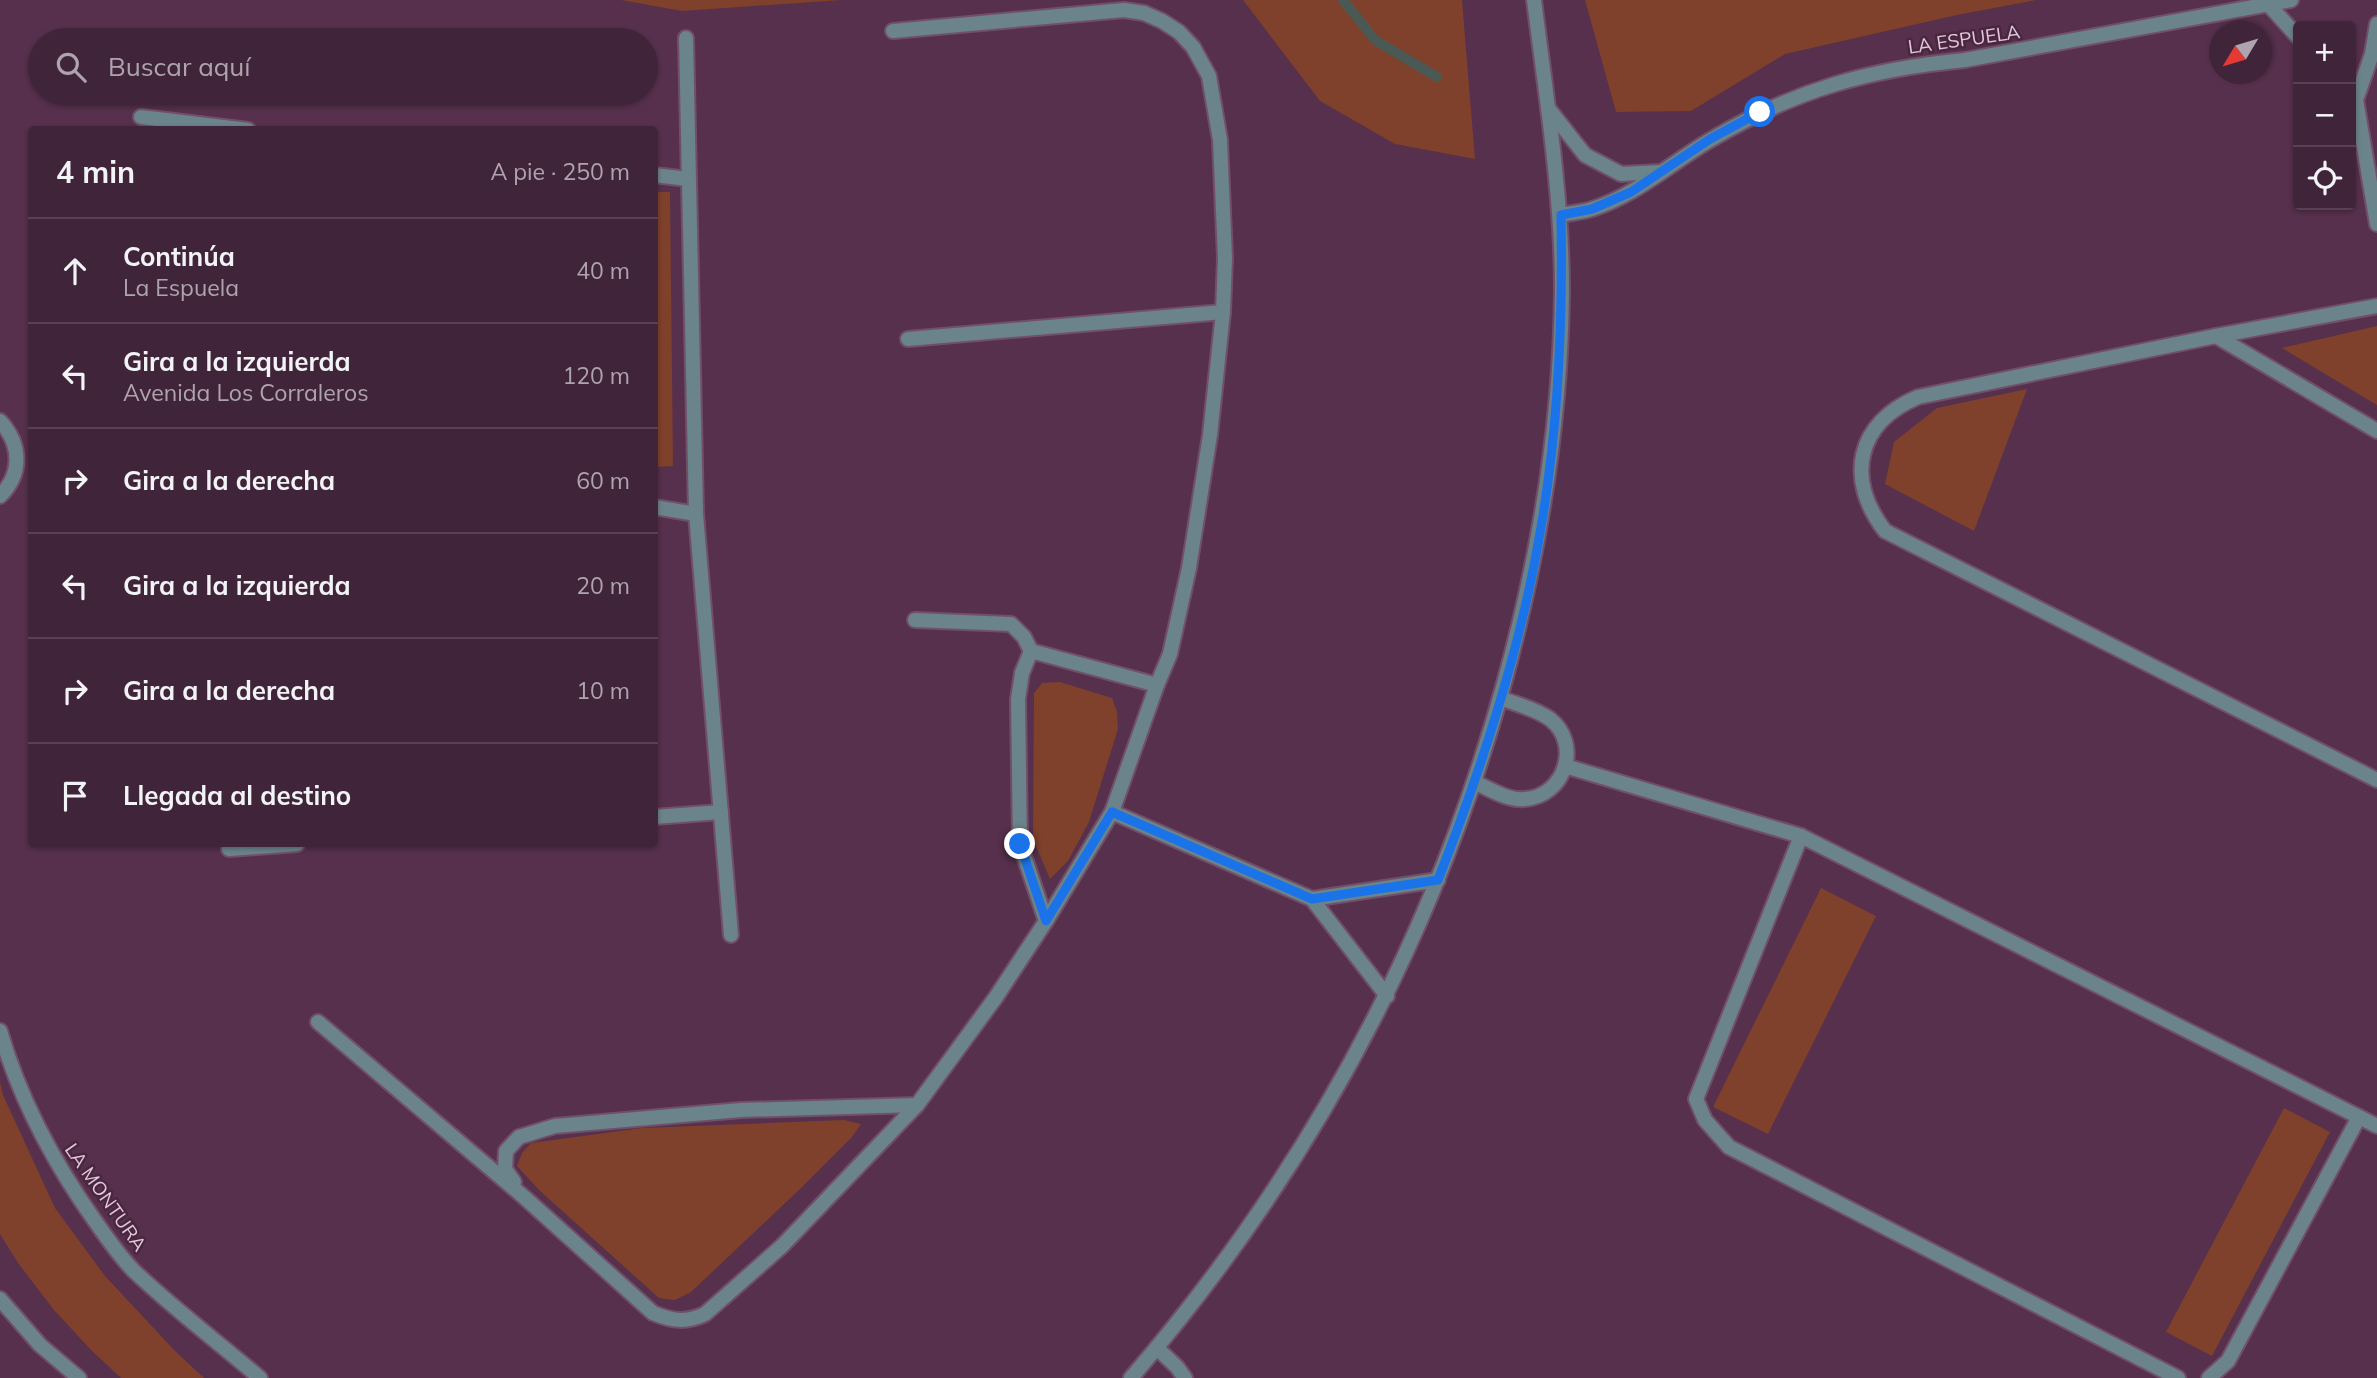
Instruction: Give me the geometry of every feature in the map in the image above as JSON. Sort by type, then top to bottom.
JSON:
[{"type":"street","points":[[1131,1378],[1229,1257],[1279,1184],[1345,1075],[1387,996],[1438,880],[1474,782],[1500,698],[1522,617],[1540,534],[1560,366],[1561,215],[1534,0]]},
{"type":"street","name":"LA ESPUELA","points":[[1561,215],[1592,209],[1631,192],[1710,139],[1760,112],[1814,90],[1863,75],[1914,65],[1965,60],[2291,0]]},
{"type":"street","points":[[2269,5],[2293,31]]},
{"type":"street","points":[[318,1022],[524,1197],[653,1313],[668,1319],[693,1320],[705,1314],[782,1246],[917,1105],[996,997],[1112,812],[1170,654],[1189,568],[1210,435],[1223,312],[1225,258],[1220,140],[1209,76],[1193,47],[1179,32],[1153,17],[1124,10],[893,31]]},
{"type":"street","points":[[2356,92],[2372,54],[2377,24]]},
{"type":"street","points":[[686,38],[696,514],[731,935]]},
{"type":"street","points":[[1547,106],[1585,155],[1621,174],[1663,172]]},
{"type":"street","points":[[2356,108],[2377,224]]},
{"type":"street","points":[[141,117],[215,126]]},
{"type":"street","points":[[658,175],[688,179]]},
{"type":"street","points":[[2377,306],[1918,397],[1886,415],[1875,428],[1866,444],[1861,471],[1865,498],[1873,516],[1885,531],[2377,780]]},
{"type":"street","points":[[908,339],[1223,312]]},
{"type":"street","points":[[2216,336],[2377,430]]},
{"type":"street","points":[[0,421],[10,432],[25,458],[8,488],[0,496]]},
{"type":"street","points":[[658,508],[696,514]]},
{"type":"street","points":[[915,620],[1012,624],[1024,637],[1031,651],[1157,685]]},
{"type":"street","points":[[1031,651],[1022,673],[1018,699],[1020,844],[1046,921]]},
{"type":"street","points":[[1474,782],[1517,799],[1535,797],[1544,794],[1558,783],[1565,766],[1567,755],[1563,735],[1550,720],[1500,698]]},
{"type":"street","points":[[1565,766],[1801,835],[2377,1125]]},
{"type":"street","points":[[658,817],[721,812]]},
{"type":"street","points":[[1112,812],[1312,899],[1387,996]]},
{"type":"street","points":[[1801,835],[1696,1099],[1704,1120],[1729,1147],[2178,1378]]},
{"type":"street","points":[[229,849],[256,847]]},
{"type":"street","points":[[1312,899],[1438,880]]},
{"type":"street","name":"LA MONTURA","points":[[0,1031],[23,1096],[47,1146],[102,1230],[133,1270],[260,1378]]},
{"type":"street","points":[[524,1197],[505,1169],[506,1151],[519,1137],[555,1126],[741,1110],[917,1105]]},
{"type":"street","points":[[2209,1378],[2228,1361],[2359,1117]]},
{"type":"street","points":[[0,1299],[40,1345],[79,1378]]},
{"type":"street","points":[[1157,1348],[1185,1378]]},
{"type":"shaded area","points":[[621,0],[842,0],[682,11]]},
{"type":"shaded area","points":[[1243,0],[1462,0],[1475,159],[1395,144],[1320,101]]},
{"type":"shaded area","points":[[1585,0],[2036,0],[1785,54],[1691,111],[1616,112]]},
{"type":"shaded area","points":[[658,192],[670,192],[673,466],[658,467]]},
{"type":"shaded area","points":[[2377,326],[2377,405],[2282,348]]},
{"type":"shaded area","points":[[2027,389],[1974,531],[1885,484],[1894,442],[1937,408]]},
{"type":"shaded area","points":[[1060,682],[1112,698],[1117,712],[1118,729],[1089,822],[1068,861],[1050,879],[1033,839],[1034,693],[1042,683]]},
{"type":"shaded area","points":[[1821,888],[1876,916],[1768,1134],[1713,1107]]},
{"type":"shaded area","points":[[0,1082],[3,1095],[55,1208],[105,1276],[204,1378],[121,1378],[54,1310],[18,1263],[0,1234]]},
{"type":"shaded area","points":[[2284,1108],[2330,1132],[2212,1356],[2166,1332]]},
{"type":"shaded area","points":[[844,1120],[861,1124],[852,1137],[691,1292],[675,1300],[659,1298],[539,1190],[517,1166],[522,1153],[531,1143],[642,1128]]},
{"type":"waterway","points":[[1343,0],[1375,40],[1437,77]]},
{"type":"route","points":[[1020,844],[1046,921],[1112,812],[1312,899],[1438,880],[1488,740],[1522,617],[1540,534],[1560,366],[1561,215],[1592,209],[1631,192],[1710,139],[1760,112]]}]
